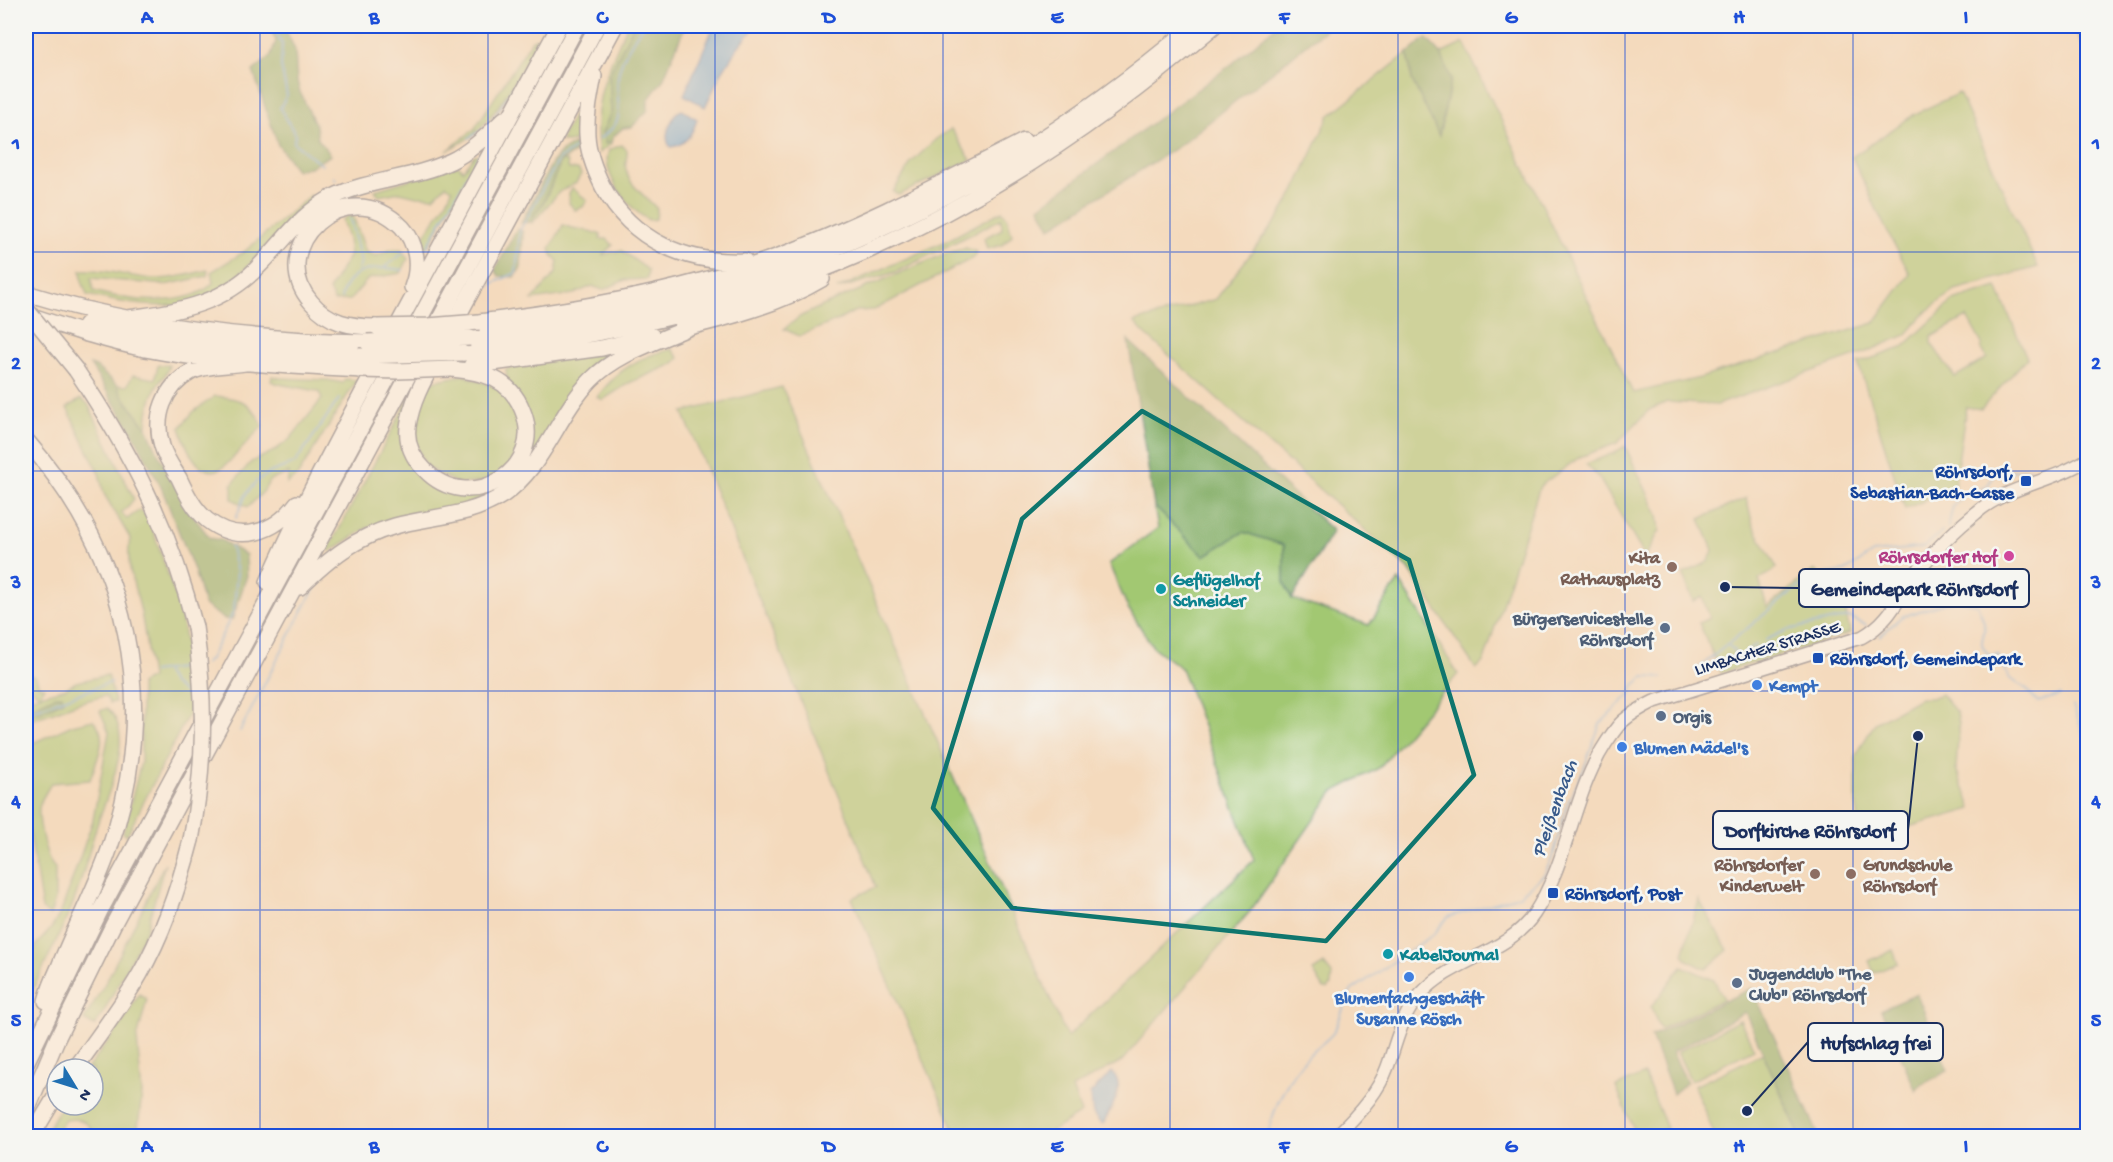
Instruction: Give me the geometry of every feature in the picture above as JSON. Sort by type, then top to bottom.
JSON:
[{"type":"highway","points":[[240,652],[287,537],[318,475],[559,26]]},
{"type":"highway","points":[[26,1063],[100,911],[578,26]]},
{"type":"highway","points":[[26,1112],[57,1039],[113,925],[597,26]]},
{"type":"highway","points":[[452,369],[484,373],[496,379],[510,389],[524,412],[527,437],[517,463],[497,482],[486,487],[462,490],[434,480],[411,452],[407,430],[411,409],[422,384],[615,26]]},
{"type":"highway","points":[[26,293],[128,318],[184,328],[258,337],[367,342],[470,338],[534,330],[637,312],[743,283],[852,242],[925,208],[988,173],[1056,130],[1115,88],[1192,26]]},
{"type":"highway","points":[[318,475],[284,518],[274,526],[260,532],[245,534],[229,531],[206,519],[196,508],[162,448],[158,428],[160,411],[166,396],[177,382],[192,371],[207,367],[245,363],[360,363],[539,344],[603,333],[677,316],[748,296],[865,252],[976,197],[1051,151],[1148,80],[1214,26]]},
{"type":"highway","points":[[600,55],[587,114],[590,155],[610,200],[625,219],[641,233],[680,254],[720,262],[766,260]]},
{"type":"highway","points":[[128,318],[170,313],[217,298],[240,284],[299,223],[331,198],[356,188],[416,174],[453,160],[471,148],[515,108]]},
{"type":"highway","points":[[399,324],[414,284],[416,270],[414,245],[404,230],[391,217],[372,208],[357,206],[344,208],[323,217],[308,232],[300,250],[298,267],[299,281],[306,296],[321,313],[344,324],[377,327],[428,327],[479,322],[597,305],[679,286],[766,260],[848,228],[1025,141],[1056,130]]},
{"type":"highway","points":[[26,308],[94,326],[207,346],[360,363],[398,371],[452,369],[602,348],[690,327],[787,296],[816,282],[865,252]]},
{"type":"highway","points":[[26,308],[76,370],[117,433],[155,507],[178,566],[195,627],[202,690],[204,736],[199,796],[191,840],[171,907],[141,972],[84,1057]]},
{"type":"highway","points":[[26,314],[142,348],[245,363]]},
{"type":"highway","points":[[289,597],[337,553],[373,534],[396,526],[462,514],[504,495],[534,465],[569,409],[592,379],[623,357],[690,327]]},
{"type":"highway","points":[[26,440],[69,494],[88,526],[104,561],[122,615],[130,651],[134,689],[132,757],[119,820],[96,883],[47,995],[38,1036]]},
{"type":"highway","points":[[32,1137],[45,1115]]},
{"type":"street","name":"LIMBACHER STRASSE","points":[[1336,1137],[1359,1112],[1381,1080],[1403,1020],[1420,995],[1445,973],[1510,938],[1532,916],[1550,885],[1587,779],[1600,752],[1622,722],[1635,711],[1653,702],[1862,637],[1873,631],[1890,615],[1908,584],[1935,551],[1982,507],[2009,493],[2073,468],[2088,459]]},
{"type":"highlighted area","points":[[1142,411],[1409,560],[1474,775],[1326,941],[1012,908],[933,808],[1022,519]]},
{"type":"green space","points":[[269,26],[284,26],[295,50],[300,92],[316,126],[318,139],[331,155],[310,167],[296,170],[278,145],[253,71],[270,57],[276,41]]},
{"type":"green space","points":[[627,26],[633,26],[609,75],[611,112],[602,133],[605,143],[611,142],[611,144],[599,153],[597,119],[602,87]]},
{"type":"green space","points":[[633,26],[685,26],[663,80],[648,100],[648,110],[632,127],[623,128],[611,142],[605,144],[602,133],[611,112],[609,75]]},
{"type":"green space","points":[[1276,26],[1330,26],[1179,146],[1050,228],[1039,207],[1233,63]]},
{"type":"green space","points":[[2087,28],[2087,56],[2077,33]]},
{"type":"green space","points":[[537,38],[518,76],[494,112],[472,136],[447,151],[475,128],[532,40]]},
{"type":"green space","points":[[1426,38],[1441,54],[1451,80],[1439,136],[1412,80],[1408,53]]},
{"type":"green space","points":[[1464,43],[1633,393],[1700,378],[1874,323],[1910,274],[1852,157],[1915,114],[1959,93],[2038,267],[1955,290],[1927,311],[1906,335],[1864,353],[1717,405],[1667,402],[1649,410],[1617,443],[1580,457],[1540,486],[1484,661],[1476,669],[1409,569],[1134,322],[1216,299],[1279,217],[1294,192],[1329,116],[1408,53],[1412,80],[1439,135],[1451,80],[1441,54]]},
{"type":"green space","points":[[579,106],[580,138],[571,142],[562,142],[563,134]]},
{"type":"green space","points":[[951,129],[971,160],[899,195],[893,192],[911,163],[936,139]]},
{"type":"green space","points":[[574,144],[579,150],[561,161],[544,202],[534,215],[533,222],[521,223],[552,163],[563,150]]},
{"type":"green space","points":[[621,145],[627,150],[628,176],[634,186],[657,209],[656,219],[649,220],[633,208],[613,180],[607,159],[609,150]]},
{"type":"green space","points":[[474,155],[480,155],[461,195],[451,205],[430,244],[425,248],[421,241],[447,201],[452,189],[446,185],[434,197],[400,192],[379,196],[375,190],[458,165],[463,170]]},
{"type":"green space","points":[[561,161],[567,161],[569,169],[578,169],[581,174],[576,183],[559,192],[533,222],[534,215],[544,202]]},
{"type":"green space","points":[[572,188],[587,200],[583,207],[575,210],[569,203],[569,193]]},
{"type":"green space","points":[[311,195],[313,200],[244,271],[212,294],[187,303],[163,306],[87,295],[81,270],[100,270],[157,279],[208,270],[207,276],[165,285],[91,278],[94,291],[139,300],[173,300],[202,291],[213,283],[211,272],[244,252]]},
{"type":"green space","points":[[1002,211],[1007,217],[1012,235],[1002,245],[987,249],[984,238],[1002,229],[1001,219],[896,272],[837,289],[946,241]]},
{"type":"green space","points":[[353,216],[366,252],[376,256],[392,249],[401,249],[408,259],[401,273],[368,279],[350,300],[334,301],[329,290],[350,255],[342,220]]},
{"type":"green space","points":[[563,225],[601,235],[600,239],[607,239],[613,245],[602,255],[621,250],[648,270],[647,279],[625,280],[603,290],[592,286],[574,294],[532,300],[556,273],[558,261],[550,249]]},
{"type":"green space","points":[[517,229],[523,232],[521,268],[514,277],[499,276],[495,270]]},
{"type":"green space","points":[[966,248],[977,252],[975,257],[874,310],[855,311],[799,336],[784,329],[801,316],[829,303],[947,253]]},
{"type":"green space","points":[[1997,287],[2027,358],[1981,409],[1966,407],[1954,488],[1905,509],[1858,363],[1902,348],[1953,301]],"holes":[[[1967,317],[1982,344],[1981,348],[1987,358],[1955,377],[1931,343],[1931,337]]]},
{"type":"green space","points":[[1128,340],[1333,531],[1292,599],[1284,582],[1284,545],[1243,532],[1204,556],[1154,506]]},
{"type":"green space","points":[[672,349],[679,358],[673,364],[629,383],[603,400],[597,397],[613,379],[639,360]]},
{"type":"green space","points":[[618,350],[528,462],[508,483],[458,508],[396,519],[367,528],[331,551],[328,550],[411,394],[403,447],[408,460],[427,481],[445,491],[494,489],[531,441],[507,381],[506,369]]},
{"type":"green space","points":[[90,365],[96,367],[117,385],[121,394],[147,428],[159,455],[197,521],[210,538],[221,540],[246,555],[247,576],[232,620],[224,619],[204,605],[194,570],[161,487],[130,428]]},
{"type":"green space","points":[[158,365],[169,365],[152,396],[147,428],[121,394],[117,385],[127,386],[133,375],[155,379]]},
{"type":"green space","points":[[463,375],[499,388],[513,403],[521,424],[520,445],[510,465],[487,482],[458,484],[426,467],[413,438],[421,397],[433,381]]},
{"type":"green space","points":[[272,376],[343,383],[345,379],[357,380],[298,475],[287,484],[289,473],[270,480],[263,492],[248,507],[232,499],[232,484],[251,462],[274,451],[290,439],[322,399],[319,392],[276,383],[271,381]]},
{"type":"green space","points":[[782,387],[1067,1037],[1254,860],[1181,668],[1153,647],[1128,608],[1109,564],[1158,528],[1154,506],[1204,556],[1243,532],[1284,545],[1284,582],[1292,599],[1369,625],[1399,580],[1458,674],[1379,768],[1333,792],[1251,910],[1122,1061],[1072,1088],[1081,1113],[1052,1131],[1054,1136],[957,1136],[852,898],[876,887],[683,412]]},
{"type":"green space","points":[[215,396],[239,400],[250,406],[263,426],[224,466],[212,471],[199,465],[193,458],[180,428],[193,412]]},
{"type":"green space","points":[[81,399],[88,404],[134,499],[121,512],[127,519],[140,510],[148,516],[180,609],[195,701],[127,835],[123,833],[141,762],[141,683],[151,678],[141,612],[131,576],[130,538],[104,494],[99,473],[67,408]]},
{"type":"green space","points":[[1625,446],[1658,515],[1660,530],[1645,557],[1599,478],[1586,464]]},
{"type":"green space","points":[[1746,498],[1753,525],[1777,568],[1759,580],[1767,607],[1814,570],[1842,594],[1850,633],[1721,673],[1699,623],[1710,618],[1702,597],[1693,601],[1683,574],[1709,561],[1713,550],[1700,519]]},
{"type":"green space","points":[[26,674],[36,677],[39,686],[44,687],[40,695],[66,688],[76,682],[108,675],[115,702],[110,703],[105,696],[81,702],[26,722],[26,699],[39,695],[26,683]]},
{"type":"green space","points":[[1941,694],[1957,713],[1959,724],[1956,769],[1972,809],[1862,840],[1856,802],[1856,755],[1875,723],[1920,698],[1931,698]]},
{"type":"green space","points":[[62,695],[63,701],[32,714],[32,707]]},
{"type":"green space","points":[[107,708],[116,720],[120,734],[117,766],[72,906],[26,1006],[26,969],[37,944],[51,929],[61,912],[93,820],[109,732],[100,711]]},
{"type":"green space","points":[[93,720],[101,734],[102,741],[90,780],[51,783],[40,804],[39,818],[43,838],[48,857],[55,868],[55,900],[50,915],[42,909],[26,821],[26,746],[72,725]]},
{"type":"green space","points":[[165,863],[146,931],[94,1026],[84,1020],[108,978]]},
{"type":"green space","points":[[1699,900],[1728,950],[1706,969],[1687,960],[1683,954]]},
{"type":"green space","points":[[1893,950],[1898,963],[1874,973],[1869,961]]},
{"type":"green space","points":[[1324,964],[1332,974],[1331,985],[1327,989],[1324,989],[1313,971]]},
{"type":"green space","points":[[1682,966],[1714,980],[1724,999],[1660,1029],[1651,1007]]},
{"type":"green space","points":[[1752,988],[1819,1136],[1800,1136],[1745,1012],[1672,1052],[1687,1082],[1673,1094],[1651,1036]]},
{"type":"green space","points":[[139,994],[147,999],[137,1039],[142,1093],[137,1136],[97,1136],[84,1122],[71,1119],[65,1120],[54,1136],[43,1136],[55,1117],[105,1117],[105,1057],[96,1057],[122,1023]]},
{"type":"green space","points":[[1917,994],[1948,1071],[1921,1085],[1916,1091],[1881,1010]]},
{"type":"green space","points":[[1740,1020],[1754,1049],[1691,1081],[1677,1052]]},
{"type":"green space","points":[[1763,1053],[1800,1136],[1715,1136],[1694,1086]]},
{"type":"green space","points":[[1644,1074],[1667,1128],[1648,1136],[1637,1136],[1616,1087]]},
{"type":"water","points":[[714,26],[756,26],[738,47],[722,72],[705,107],[684,95]]},
{"type":"water","points":[[682,110],[697,119],[688,138],[670,147],[667,139],[668,130],[676,113]]},
{"type":"water","points":[[1112,1072],[1118,1084],[1118,1091],[1114,1104],[1104,1123],[1101,1124],[1093,1114],[1090,1094]]},
{"type":"waterway","points":[[273,26],[282,44],[281,66],[287,95],[280,108],[295,134],[294,143],[322,165]]},
{"type":"waterway","points":[[492,121],[549,26]]},
{"type":"waterway","points":[[599,139],[609,132],[618,118],[619,70],[627,50],[642,26]]},
{"type":"waterway","points":[[469,138],[484,129]]},
{"type":"waterway","points":[[487,286],[516,273],[520,230],[559,159],[577,147]]},
{"type":"waterway","points":[[427,247],[480,153]]},
{"type":"waterway","points":[[350,219],[361,262],[358,271]]},
{"type":"waterway","points":[[385,267],[403,253]]},
{"type":"waterway","points":[[341,298],[350,280],[357,274],[383,268],[403,270]]},
{"type":"waterway","points":[[236,518],[246,494],[257,481],[271,472],[295,463],[339,399]]},
{"type":"waterway","name":"Pleißenbach","points":[[1981,489],[1987,486],[1997,472],[2030,469]]},
{"type":"waterway","name":"Pleißenbach","points":[[1948,527],[1953,506],[1961,498]]},
{"type":"waterway","name":"Pleißenbach","points":[[1700,667],[1789,594],[1815,576],[1845,571],[1873,553],[1924,547],[1942,532]]},
{"type":"waterway","points":[[205,664],[210,659],[234,611],[237,572],[231,547]]},
{"type":"waterway","points":[[240,731],[315,587],[324,574]]},
{"type":"waterway","points":[[1880,636],[1901,617],[1954,600],[1977,604],[1984,623],[1982,643],[1985,651],[1990,656],[1997,654],[2009,678],[2025,688],[2038,702],[2060,695]]},
{"type":"waterway","points":[[1766,640],[1787,630],[1849,617],[1866,625]]},
{"type":"waterway","points":[[1728,645],[1734,650],[1740,663],[1749,649],[1756,645]]},
{"type":"waterway","points":[[153,672],[193,666]]},
{"type":"waterway","points":[[164,670],[172,683],[188,696]]},
{"type":"waterway","name":"Pleißenbach","points":[[1268,1136],[1274,1114],[1288,1083],[1309,1055],[1333,1033],[1352,990],[1433,935],[1448,917],[1518,896],[1544,875],[1553,856],[1567,804],[1583,771],[1600,724],[1631,693],[1634,685],[1644,677],[1662,678]]},
{"type":"waterway","points":[[26,712],[112,682]]},
{"type":"waterway","points":[[2073,706],[2088,746]]},
{"type":"place","name":"Röhrsdorf, Sebastian-Bach-Gasse","points":[[2026,481]]},
{"type":"place","name":"Röhrsdorfer Hof","points":[[2009,556]]},
{"type":"place","name":"Kita Rathausplatz","points":[[1672,567]]},
{"type":"place","name":"Gemeindepark Röhrsdorf","points":[[1725,587]]},
{"type":"place","name":"Geflügelhof Schneider","points":[[1161,589]]},
{"type":"place","name":"Bürgerservicestelle Röhrsdorf","points":[[1665,628]]},
{"type":"place","name":"Röhrsdorf, Gemeindepark","points":[[1818,658]]},
{"type":"place","name":"Kempt","points":[[1757,685]]},
{"type":"place","name":"Orgis","points":[[1661,716]]},
{"type":"place","name":"Dorfkirche Röhrsdorf","points":[[1918,736]]},
{"type":"place","name":"Blumen Mädel's","points":[[1622,747]]},
{"type":"place","name":"Röhrsdorfer Kinderwelt","points":[[1815,874]]},
{"type":"place","name":"Grundschule Röhrsdorf","points":[[1851,874]]},
{"type":"place","name":"Röhrsdorf, Post","points":[[1553,893]]},
{"type":"place","name":"KabelJournal","points":[[1388,954]]},
{"type":"place","name":"Blumenfachgeschäft Susanne Rösch","points":[[1409,977]]},
{"type":"place","name":"Jugendclub \"The Club\" Röhrsdorf","points":[[1737,983]]},
{"type":"place","name":"Hufschlag frei","points":[[1747,1111]]}]
